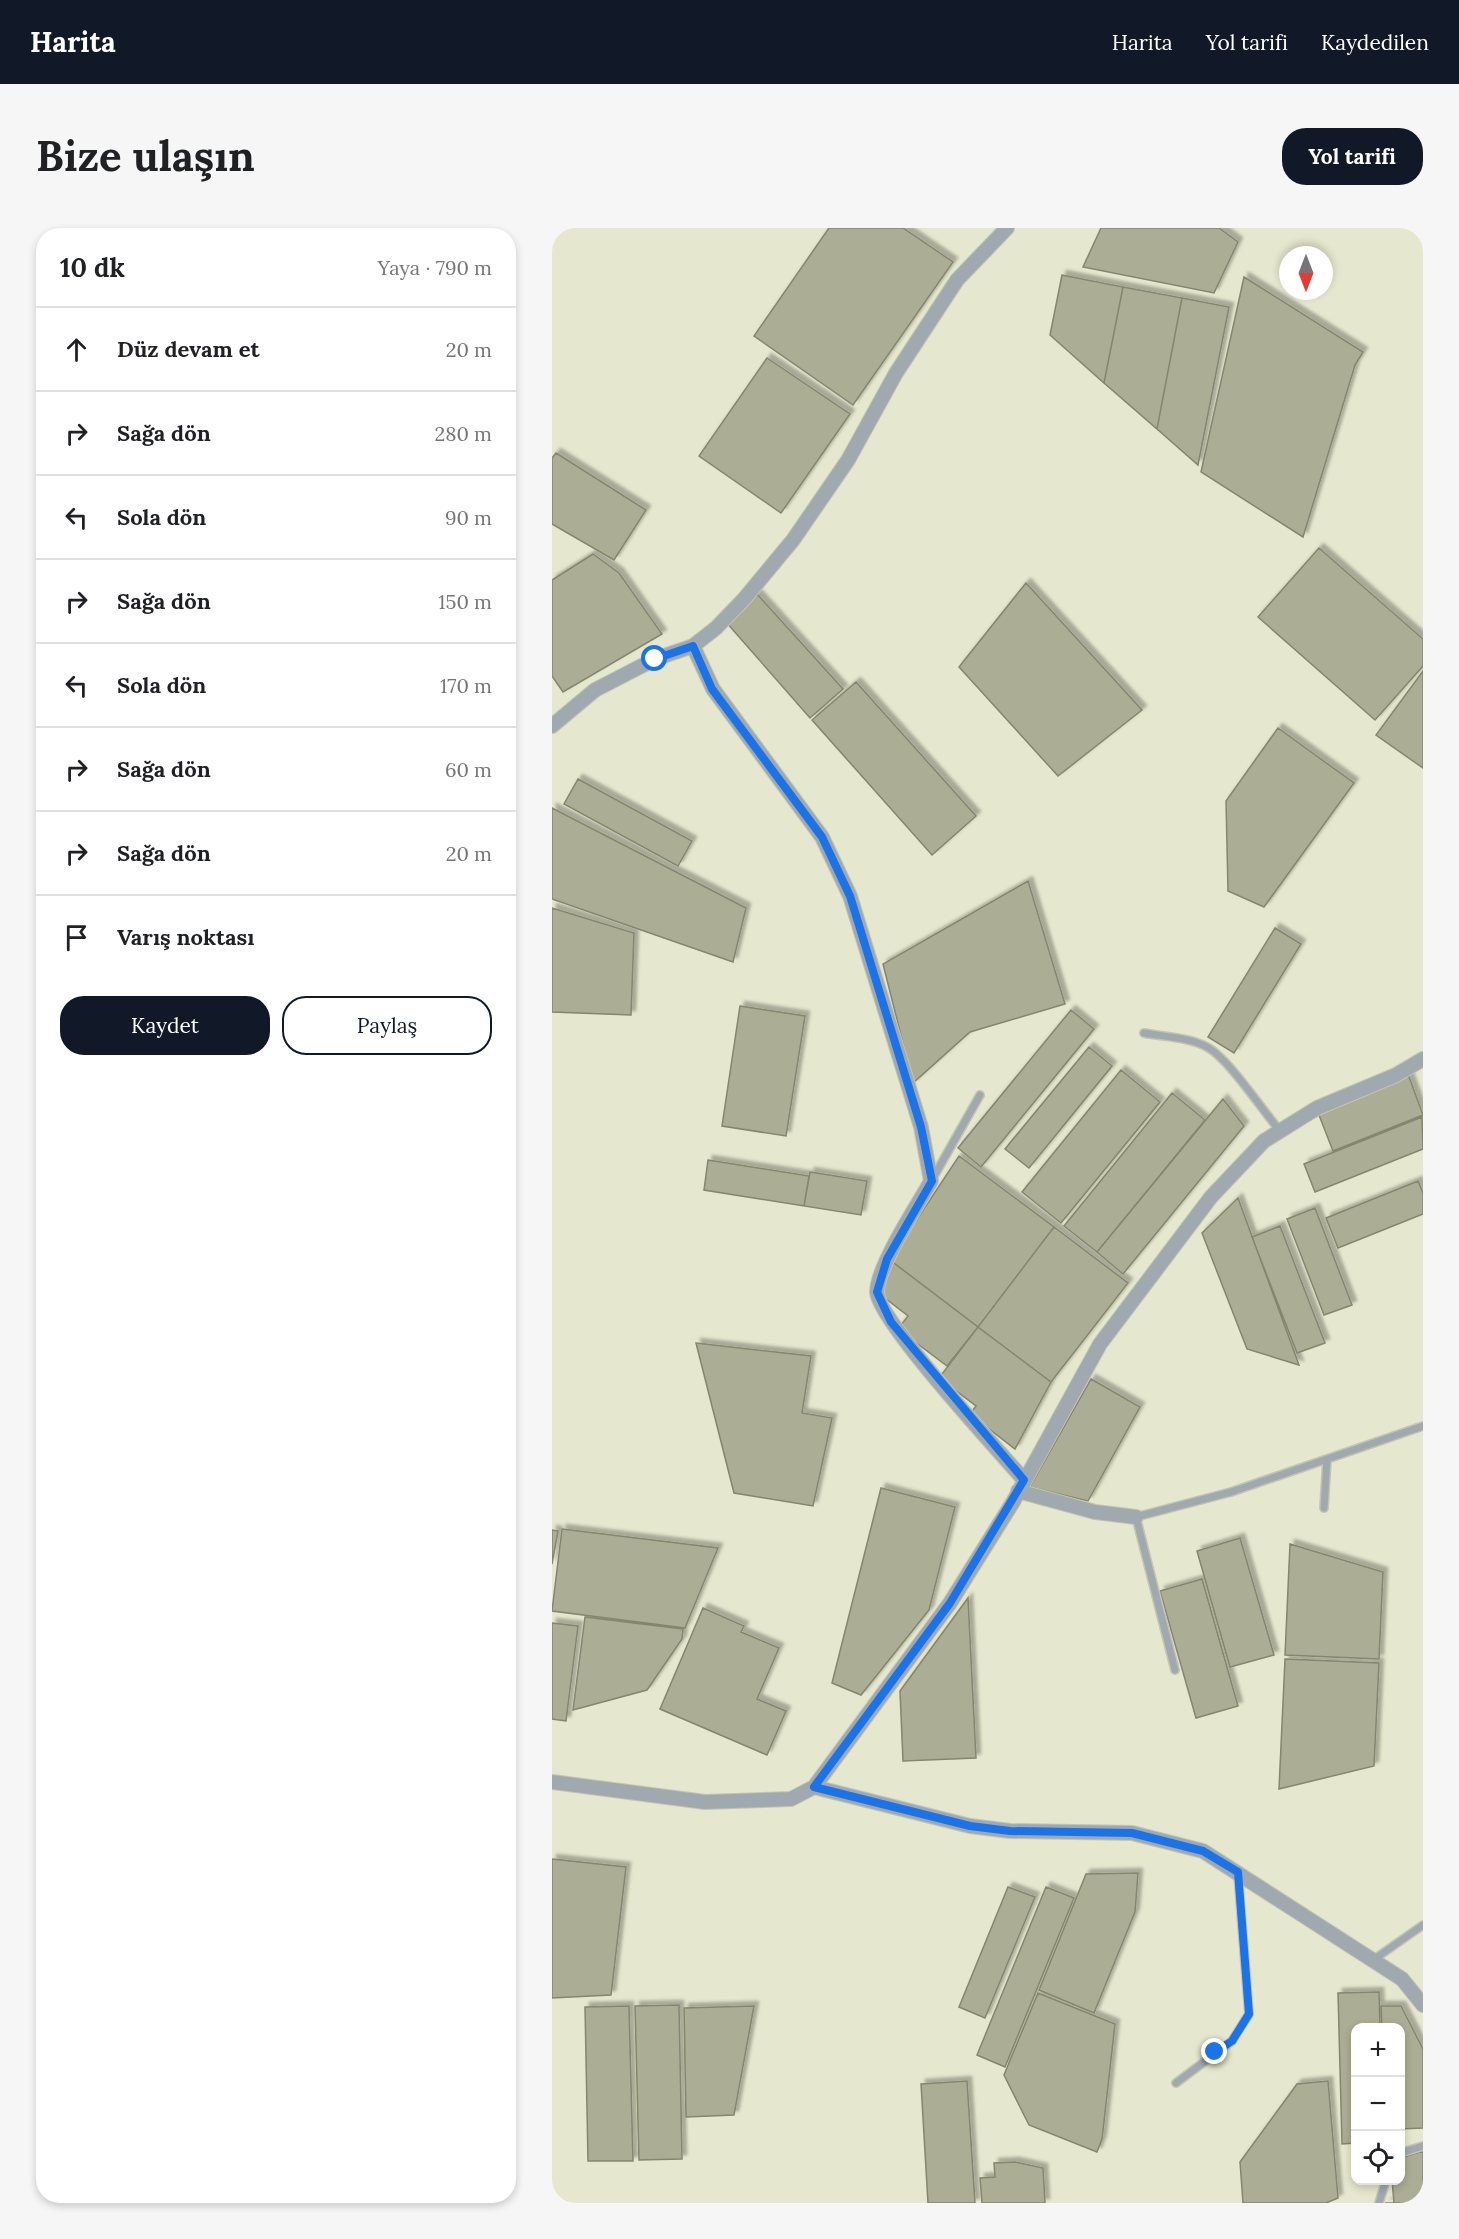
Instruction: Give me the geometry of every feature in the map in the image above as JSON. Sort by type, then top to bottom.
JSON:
[{"type":"street","points":[[552,726],[595,690],[655,659],[693,646],[716,628],[744,599],[794,540],[848,460],[896,373],[957,280],[1007,228]]},
{"type":"street","points":[[693,646],[712,689],[822,837],[850,896],[921,1127],[932,1181],[887,1259],[877,1292],[880,1303],[891,1322],[1021,1485],[1095,1512],[1136,1517]]},
{"type":"street","points":[[552,1785],[705,1802],[791,1799],[814,1787],[950,1603],[1021,1485],[1101,1344],[1211,1197],[1264,1141],[1317,1108],[1396,1076],[1422,1062]]},
{"type":"street","points":[[814,1787],[970,1826],[1010,1831],[1142,1835],[1203,1851],[1402,1979],[1423,2005]]},
{"type":"lane","points":[[1144,1033],[1194,1041],[1208,1047],[1223,1058],[1280,1131]]},
{"type":"lane","points":[[932,1181],[980,1095]]},
{"type":"lane","points":[[1175,1670],[1136,1517],[1230,1492],[1423,1426]]},
{"type":"lane","points":[[1324,1508],[1328,1459]]},
{"type":"lane","points":[[1176,2083],[1232,2041],[1249,2014],[1238,1872]]},
{"type":"lane","points":[[1373,1960],[1423,1925]]},
{"type":"lane","points":[[1405,2152],[1423,2146]]},
{"type":"lane","points":[[1379,2203],[1385,2185]]},
{"type":"building","points":[[829,228],[903,228],[953,262],[853,405],[754,336]]},
{"type":"building","points":[[1101,228],[1219,228],[1238,242],[1214,293],[1083,267]]},
{"type":"building","points":[[1062,275],[1123,287],[1104,383],[1050,335]]},
{"type":"building","points":[[1244,277],[1363,352],[1355,365],[1303,537],[1201,472]]},
{"type":"building","points":[[1123,287],[1182,298],[1157,429],[1104,383]]},
{"type":"building","points":[[1182,298],[1229,307],[1198,465],[1157,429]]},
{"type":"building","points":[[767,358],[850,414],[781,513],[699,456]]},
{"type":"building","points":[[556,453],[646,510],[614,560],[552,524],[552,458]]},
{"type":"building","points":[[1319,548],[1423,639],[1423,666],[1375,720],[1258,617]]},
{"type":"building","points":[[593,554],[619,573],[662,634],[563,692],[552,676],[552,580]]},
{"type":"building","points":[[1026,583],[1142,710],[1058,776],[959,667]]},
{"type":"building","points":[[757,594],[843,689],[810,718],[726,622]]},
{"type":"building","points":[[1423,671],[1423,768],[1376,735]]},
{"type":"building","points":[[856,682],[976,816],[932,855],[812,720]]},
{"type":"building","points":[[1278,728],[1354,783],[1264,907],[1228,891],[1226,801]]},
{"type":"building","points":[[578,779],[692,841],[678,866],[564,804]]},
{"type":"building","points":[[552,808],[746,908],[733,962],[552,899]]},
{"type":"building","points":[[1028,881],[1065,1004],[970,1032],[913,1083],[883,964]]},
{"type":"building","points":[[552,908],[634,933],[631,1015],[552,1012]]},
{"type":"building","points":[[1275,928],[1301,944],[1234,1053],[1208,1037]]},
{"type":"building","points":[[740,1006],[805,1016],[786,1136],[722,1126]]},
{"type":"building","points":[[1071,1010],[1094,1029],[981,1167],[958,1148]]},
{"type":"building","points":[[1089,1047],[1112,1066],[1029,1168],[1005,1149]]},
{"type":"building","points":[[1121,1070],[1160,1102],[1061,1223],[1022,1192]]},
{"type":"building","points":[[1408,1074],[1423,1115],[1333,1151],[1317,1110]]},
{"type":"building","points":[[1172,1093],[1205,1120],[1097,1252],[1064,1226]]},
{"type":"building","points":[[1223,1099],[1244,1126],[1123,1274],[1097,1252]]},
{"type":"building","points":[[1422,1117],[1423,1149],[1315,1192],[1304,1164]]},
{"type":"building","points":[[959,1156],[1054,1227],[978,1327],[890,1260]]},
{"type":"building","points":[[708,1160],[809,1176],[804,1206],[704,1190]]},
{"type":"building","points":[[810,1172],[867,1181],[861,1215],[804,1206]]},
{"type":"building","points":[[1418,1181],[1423,1193],[1423,1214],[1338,1248],[1326,1218]]},
{"type":"building","points":[[1238,1198],[1299,1365],[1247,1349],[1202,1233]]},
{"type":"building","points":[[1315,1208],[1352,1305],[1324,1315],[1287,1219]]},
{"type":"building","points":[[1280,1226],[1325,1343],[1297,1353],[1252,1237]]},
{"type":"building","points":[[1054,1227],[1128,1283],[1051,1382],[978,1327]]},
{"type":"building","points":[[890,1260],[978,1327],[947,1366],[898,1329],[908,1316],[881,1295]]},
{"type":"building","points":[[978,1327],[1051,1382],[1015,1449],[970,1414],[976,1406],[939,1378]]},
{"type":"building","points":[[696,1343],[811,1356],[802,1413],[832,1418],[813,1506],[734,1493]]},
{"type":"building","points":[[1091,1379],[1140,1407],[1088,1501],[1030,1487]]},
{"type":"building","points":[[881,1488],[955,1507],[929,1610],[861,1695],[832,1683]]},
{"type":"building","points":[[562,1529],[718,1548],[685,1628],[552,1611]]},
{"type":"building","points":[[552,1530],[558,1531],[552,1564]]},
{"type":"building","points":[[1240,1538],[1274,1655],[1230,1667],[1197,1551]]},
{"type":"building","points":[[1290,1544],[1383,1572],[1379,1659],[1285,1655]]},
{"type":"building","points":[[1202,1579],[1238,1706],[1196,1718],[1160,1591]]},
{"type":"building","points":[[968,1598],[976,1758],[903,1761],[900,1691]]},
{"type":"building","points":[[703,1608],[744,1626],[741,1632],[779,1648],[757,1699],[786,1711],[767,1755],[660,1709]]},
{"type":"building","points":[[585,1617],[683,1629],[682,1639],[647,1690],[573,1710]]},
{"type":"building","points":[[552,1623],[578,1626],[566,1721],[552,1719]]},
{"type":"building","points":[[1285,1659],[1379,1663],[1374,1766],[1279,1789]]},
{"type":"building","points":[[552,1859],[626,1867],[611,1995],[552,1998]]},
{"type":"building","points":[[1138,1873],[1135,1912],[1094,2013],[1039,1990],[1086,1874]]},
{"type":"building","points":[[1008,1887],[1035,1897],[985,2018],[959,2007]]},
{"type":"building","points":[[1046,1887],[1074,1898],[1005,2067],[977,2055]]},
{"type":"building","points":[[1379,1992],[1380,2023],[1351,2023],[1351,2143],[1342,2144],[1338,1993]]},
{"type":"building","points":[[1038,1993],[1115,2024],[1102,2139],[1097,2152],[1029,2125],[1004,2075]]},
{"type":"building","points":[[679,2005],[682,2159],[639,2160],[635,2006]]},
{"type":"building","points":[[629,2006],[633,2161],[588,2161],[585,2007]]},
{"type":"building","points":[[754,2006],[734,2115],[686,2117],[684,2008]]},
{"type":"building","points":[[1381,2006],[1401,2006],[1423,2049],[1423,2128],[1405,2129],[1405,2023],[1382,2023]]},
{"type":"building","points":[[967,2081],[975,2203],[928,2203],[921,2084]]},
{"type":"building","points":[[1328,2081],[1338,2198],[1326,2203],[1243,2203],[1240,2162],[1297,2084]]},
{"type":"building","points":[[1423,2151],[1423,2203],[1394,2203],[1392,2185],[1405,2185],[1405,2156]]},
{"type":"building","points":[[1015,2162],[1043,2168],[1045,2203],[982,2203],[980,2178],[995,2177],[994,2163]]},
{"type":"route","points":[[655,659],[693,646],[712,689],[822,837],[850,896],[921,1127],[932,1181],[887,1259],[877,1292],[880,1303],[891,1322],[934,1376],[1024,1480],[1013,1502],[950,1603],[814,1787],[869,1799],[924,1817],[970,1826],[1010,1831],[1132,1833],[1203,1851],[1238,1872],[1249,1988],[1249,2014],[1232,2041],[1215,2052]]}]
